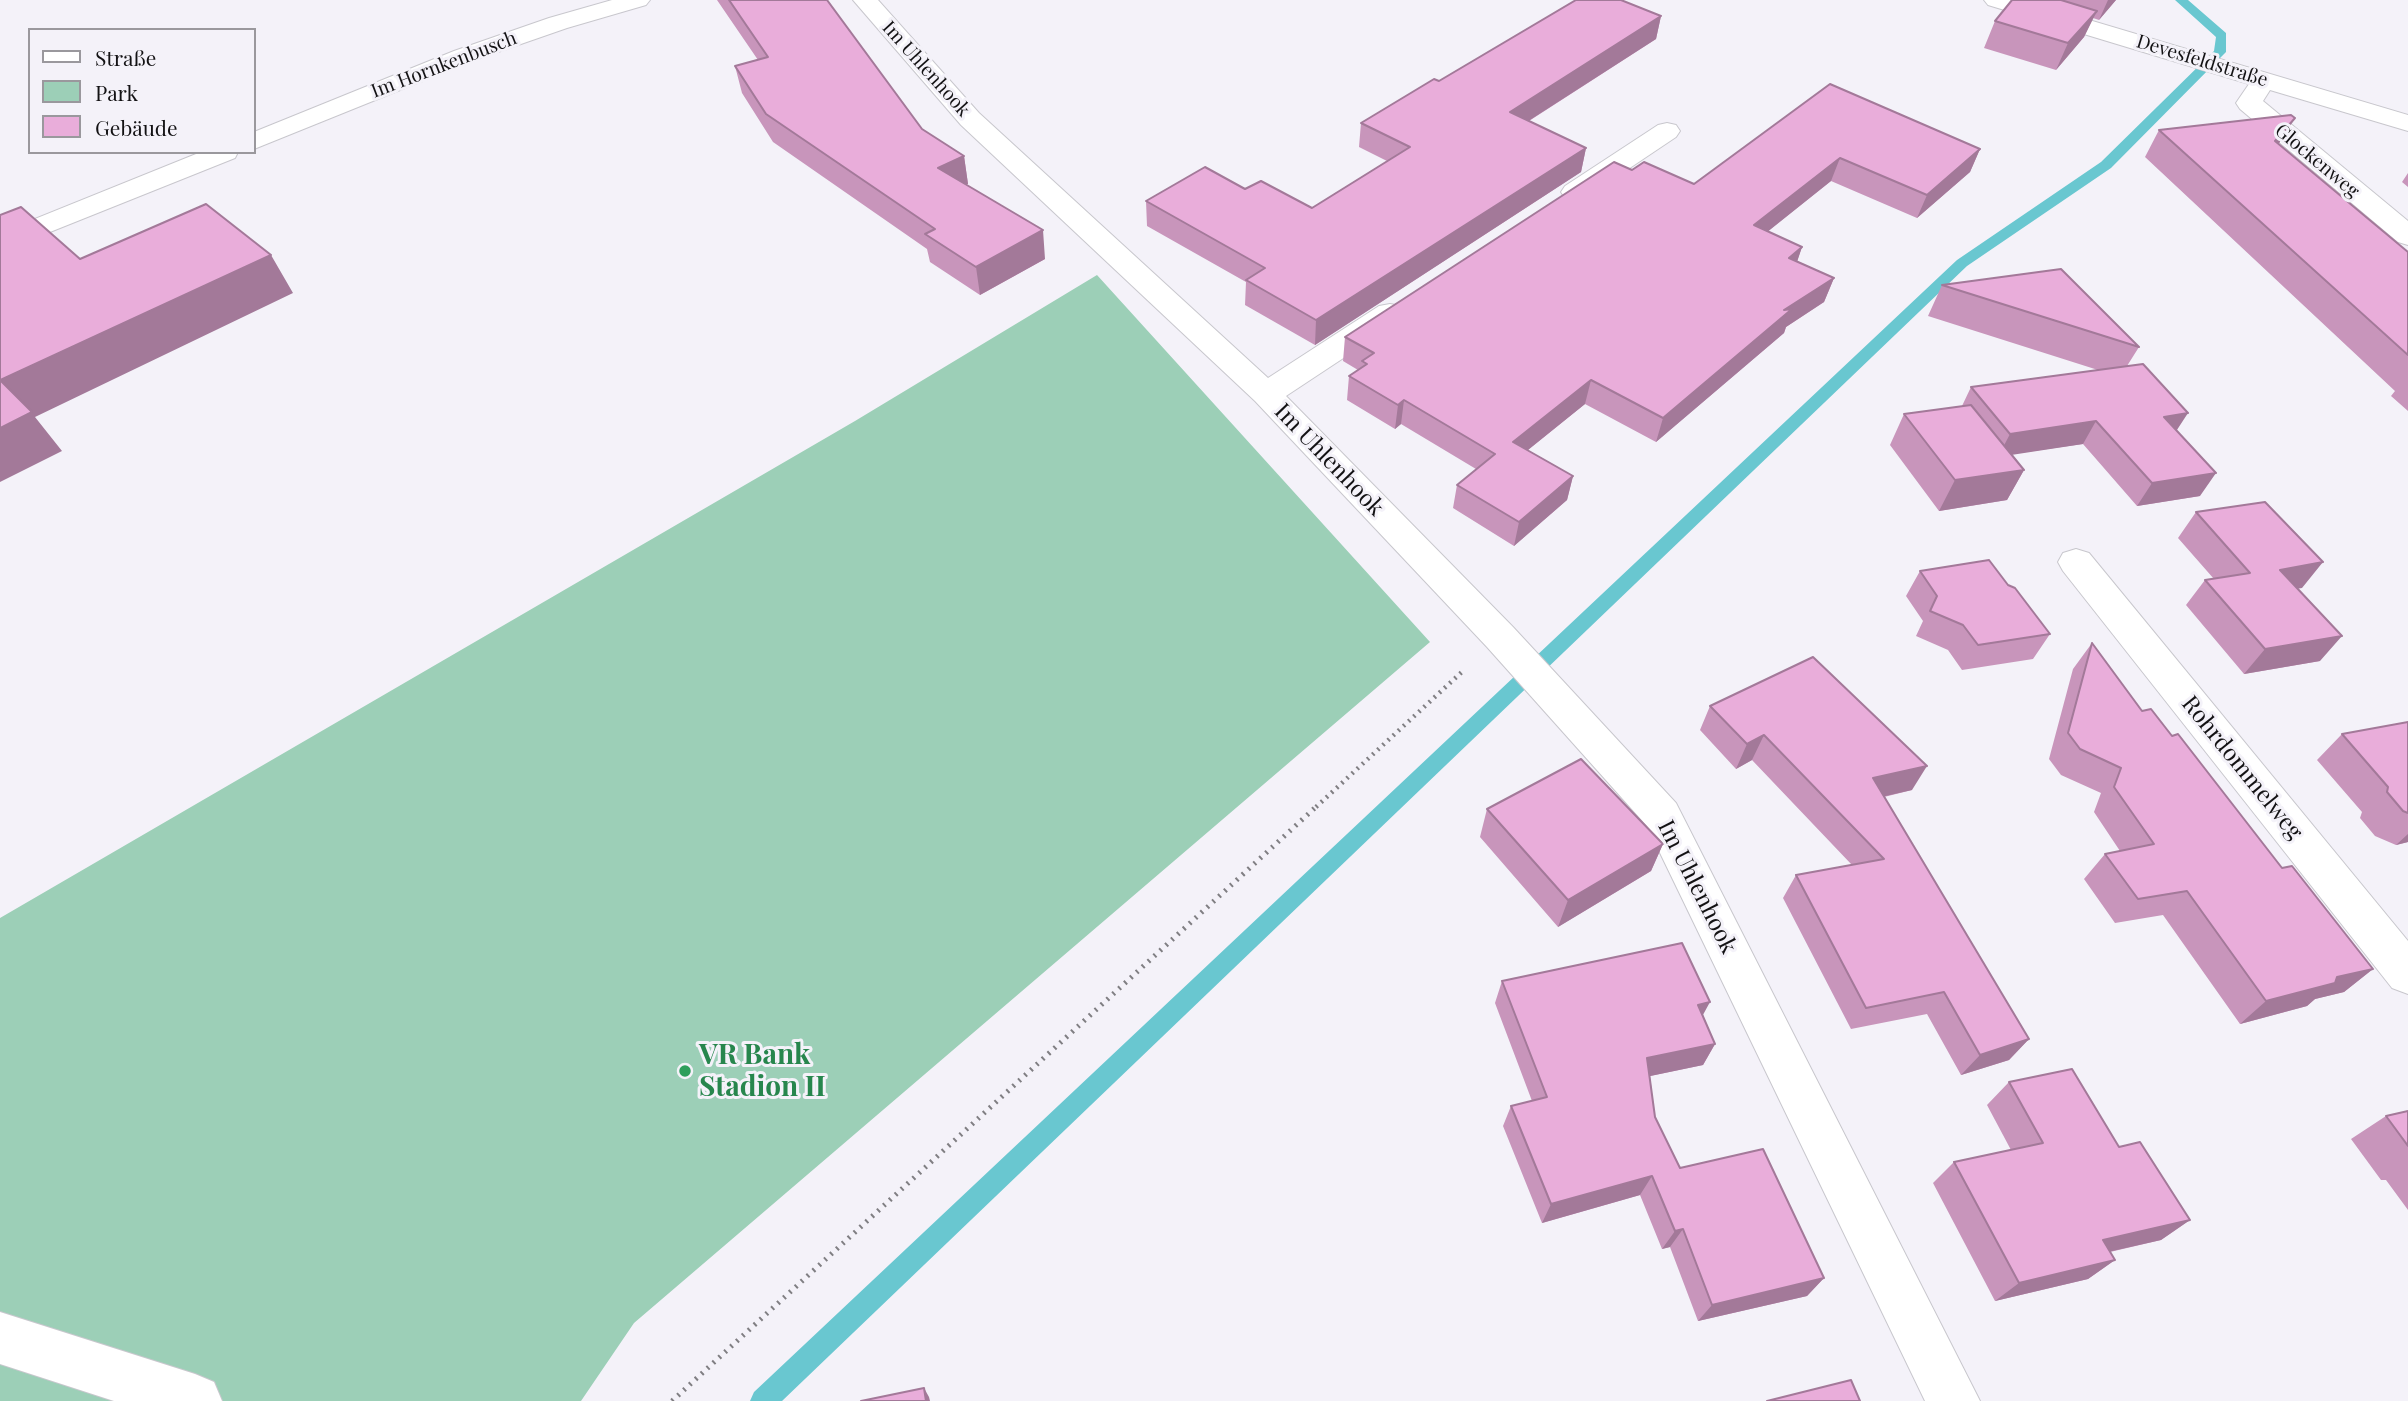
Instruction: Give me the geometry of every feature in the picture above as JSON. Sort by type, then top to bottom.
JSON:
[{"type":"street","name":"Im Hornkenbusch","points":[[256,140],[463,56],[558,23],[638,0]]},
{"type":"street","name":"Im Uhlenhook","points":[[865,0],[970,119],[1266,394],[1500,637],[1662,815],[1953,1401]]},
{"type":"street","name":"Devesfeldstraße","points":[[1996,0],[2408,123]]},
{"type":"street","name":"Glockenweg","points":[[2264,80],[2249,103],[2408,236]]},
{"type":"street","points":[[1555,204],[1667,131]]},
{"type":"street","points":[[0,243],[220,154]]},
{"type":"street","name":"Im Uhlenhook","points":[[1266,394],[1417,295]]},
{"type":"street","name":"Rohrdommelweg","points":[[2076,562],[2408,974]]},
{"type":"street","points":[[0,1338],[194,1401]]},
{"type":"path","points":[[673,1401],[1500,637]]},
{"type":"green space","name":"VR Bank Stadion II","points":[[1097,275],[1430,642],[634,1323],[581,1401],[0,1401],[0,918],[855,421]]},
{"type":"building","points":[[729,0],[827,0],[922,129],[964,156],[938,168],[1043,230],[976,267],[925,234],[935,229],[766,114],[735,66],[768,57]]},
{"type":"building","points":[[1576,0],[1621,0],[1661,16],[1510,112],[1586,148],[1316,320],[1246,280],[1265,268],[1146,201],[1205,167],[1245,189],[1261,181],[1312,208],[1410,147],[1361,123],[1434,79],[1439,81]]},
{"type":"building","points":[[2012,0],[2061,0],[2097,11],[2068,43],[1995,21]]},
{"type":"building","points":[[1830,84],[1980,149],[1927,195],[1840,158],[1754,225],[1802,247],[1789,258],[1834,278],[1784,310],[1792,309],[1663,418],[1591,380],[1513,442],[1573,476],[1519,522],[1457,485],[1495,454],[1404,400],[1398,405],[1349,376],[1367,364],[1362,361],[1374,353],[1345,337],[1614,162],[1632,170],[1644,162],[1694,184]]},
{"type":"building","points":[[2291,115],[2295,118],[2275,141],[2408,252],[2408,355],[2159,130]]},
{"type":"building","points":[[206,204],[271,255],[0,380],[0,215],[21,207],[80,259]]},
{"type":"building","points":[[2061,269],[2139,347],[1942,285]]},
{"type":"building","points":[[2143,364],[2188,413],[2164,417],[2216,473],[2152,483],[2096,421],[2010,434],[1971,387]]},
{"type":"building","points":[[0,380],[32,412],[0,428]]},
{"type":"building","points":[[1971,405],[2024,470],[1955,480],[1904,414]]},
{"type":"building","points":[[2265,502],[2323,562],[2280,570],[2342,636],[2265,649],[2205,580],[2250,573],[2196,512]]},
{"type":"building","points":[[1989,560],[2008,585],[2015,588],[2050,634],[1978,645],[1963,625],[1930,611],[1937,596],[1920,571]]},
{"type":"building","points":[[2092,643],[2142,711],[2151,709],[2172,736],[2178,734],[2282,868],[2292,866],[2373,969],[2337,977],[2335,983],[2266,1001],[2187,891],[2138,899],[2105,854],[2154,844],[2114,787],[2121,768],[2080,749],[2068,733]]},
{"type":"building","points":[[1813,657],[1927,766],[1873,778],[2029,1039],[1980,1055],[1944,992],[1866,1008],[1796,875],[1884,859],[1764,735],[1747,744],[1710,706]]},
{"type":"building","points":[[2408,722],[2408,813],[2403,811],[2387,792],[2388,787],[2342,734]]},
{"type":"building","points":[[1581,759],[1663,844],[1568,900],[1487,809]]},
{"type":"building","points":[[1682,943],[1710,1002],[1698,1005],[1715,1044],[1647,1058],[1655,1117],[1680,1168],[1763,1149],[1824,1278],[1712,1305],[1683,1229],[1675,1231],[1652,1176],[1551,1204],[1511,1106],[1547,1097],[1502,981]]},
{"type":"building","points":[[2072,1069],[2119,1147],[2140,1142],[2190,1220],[2103,1240],[2115,1260],[2019,1283],[1954,1162],[2043,1143],[2009,1082]]},
{"type":"building","points":[[2408,1111],[2408,1146],[2386,1116]]},
{"type":"building","points":[[1851,1380],[1860,1401],[1767,1401]]},
{"type":"building","points":[[924,1388],[926,1401],[861,1401]]},
{"type":"waterway","points":[[763,1401],[1962,263],[2106,165],[2220,52],[2222,36],[2181,0]]},
{"type":"place","name":"VR Bank Stadion II","points":[[685,1071]]}]
